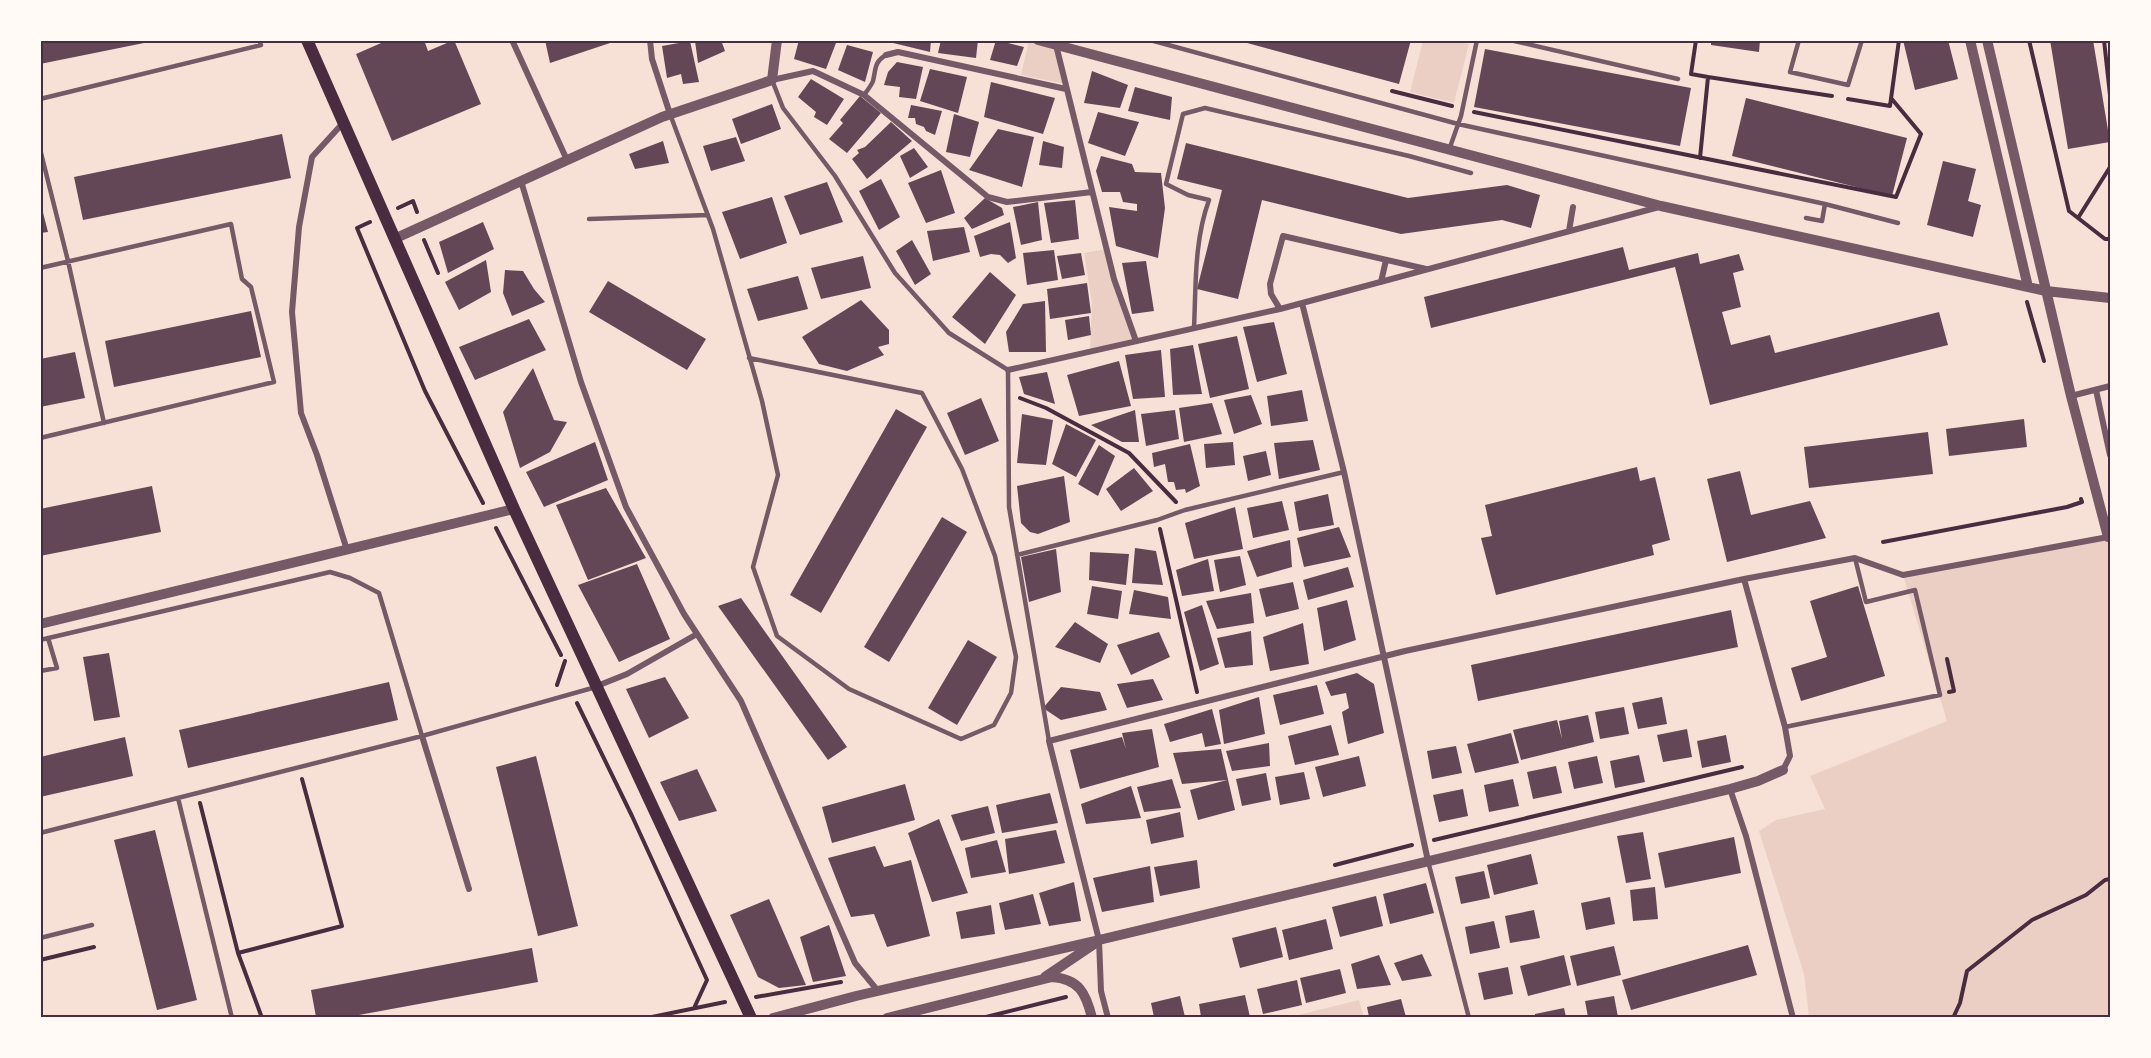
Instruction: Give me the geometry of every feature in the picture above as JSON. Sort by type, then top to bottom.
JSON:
[{"type":"main road","points":[[307,40],[514,509],[751,1017]]},
{"type":"street","points":[[512,40],[567,160]]},
{"type":"street","points":[[650,40],[652,59],[670,114]]},
{"type":"street","points":[[772,80],[777,40]]},
{"type":"street","points":[[1038,40],[1661,206],[2046,291],[2110,298]]},
{"type":"street","points":[[1970,40],[2028,287]]},
{"type":"street","points":[[1108,1017],[1101,991],[1099,940],[1049,741],[1383,656],[1744,579],[1855,558],[1904,575],[2109,536],[2071,396],[1987,40]]},
{"type":"street","points":[[1056,45],[1114,279],[1136,341]]},
{"type":"street","points":[[886,55],[898,51],[1066,89]]},
{"type":"street","points":[[394,238],[670,114],[772,80],[813,71],[864,95],[988,197],[1007,202],[1092,192]]},
{"type":"street","points":[[343,123],[312,157],[298,227],[292,312],[301,413],[347,550]]},
{"type":"street","points":[[521,181],[581,382],[626,507],[684,614],[741,701],[855,963],[878,991]]},
{"type":"street","points":[[1008,370],[1280,309],[1661,206]]},
{"type":"street","points":[[1569,231],[1573,207]]},
{"type":"street","points":[[1280,309],[1270,294],[1270,284],[1283,236],[1427,269]]},
{"type":"street","points":[[1381,282],[1386,260]]},
{"type":"street","points":[[1302,303],[1344,472],[1428,861]]},
{"type":"street","points":[[2071,396],[2110,386]]},
{"type":"street","points":[[2096,390],[2110,455]]},
{"type":"street","points":[[40,624],[514,509]]},
{"type":"street","points":[[773,1017],[1730,789],[1758,781],[1783,770],[1790,756],[1785,727],[1744,579]]},
{"type":"street","points":[[596,687],[627,674],[697,634]]},
{"type":"street","points":[[422,736],[469,889]]},
{"type":"street","points":[[1730,789],[1746,836],[1793,1017]]},
{"type":"street","points":[[1042,979],[1099,940]]},
{"type":"street","points":[[887,1017],[1052,977],[1065,978],[1077,985],[1088,1001],[1092,1017]]},
{"type":"lane","points":[[40,99],[261,45],[259,40]]},
{"type":"lane","points":[[1150,40],[1458,124],[1825,204],[1898,224]]},
{"type":"lane","points":[[1449,150],[1462,109],[1477,40]]},
{"type":"lane","points":[[1510,40],[1678,79]]},
{"type":"lane","points":[[1546,49],[1548,40]]},
{"type":"lane","points":[[1799,40],[1790,72],[1848,85],[1862,40]]},
{"type":"lane","points":[[864,95],[872,83],[874,68],[886,55]]},
{"type":"lane","points":[[772,80],[783,108],[835,176],[895,273],[949,333],[1008,370],[1009,507],[1049,741]]},
{"type":"lane","points":[[1194,328],[1197,258],[1203,216],[1209,200],[1188,195],[1166,184],[1183,114],[1205,108],[1471,173]]},
{"type":"lane","points":[[670,114],[708,215],[749,358],[762,401],[778,476],[753,567],[777,636],[849,689],[962,739],[994,725],[1011,693],[1016,657],[996,556],[962,468],[922,393],[749,358]]},
{"type":"lane","points":[[40,149],[104,423]]},
{"type":"lane","points":[[1806,218],[1822,221],[1825,204]]},
{"type":"lane","points":[[589,219],[708,215]]},
{"type":"lane","points":[[40,268],[231,224],[242,279],[251,287],[274,381],[40,438]]},
{"type":"lane","points":[[1017,555],[1157,520],[1185,510],[1344,472]]},
{"type":"lane","points":[[1785,727],[1940,695],[1915,590],[1866,602],[1855,558]]},
{"type":"lane","points":[[40,640],[330,572],[350,578],[379,593],[422,736]]},
{"type":"lane","points":[[40,671],[57,668],[48,638]]},
{"type":"lane","points":[[40,833],[422,736],[596,687]]},
{"type":"lane","points":[[178,798],[232,1017]]},
{"type":"lane","points":[[1428,861],[1469,1017]]},
{"type":"lane","points":[[40,938],[92,925]]},
{"type":"path","points":[[1696,40],[1691,74],[1708,77],[1700,158]]},
{"type":"path","points":[[2029,40],[2069,211],[2105,239],[2110,239]]},
{"type":"path","points":[[2104,40],[2110,95]]},
{"type":"path","points":[[1383,88],[1462,109],[1896,197],[1921,134],[1891,98]]},
{"type":"path","points":[[2078,218],[2110,167]]},
{"type":"path","points":[[418,213],[413,201],[357,228],[425,391],[566,663],[556,687],[572,695],[632,816],[707,980],[694,1007]]},
{"type":"path","points":[[2027,301],[2046,366]]},
{"type":"path","points":[[1008,394],[1046,408],[1129,453],[1185,510]]},
{"type":"path","points":[[1883,542],[2067,507],[2082,502],[2079,491]]},
{"type":"path","points":[[1157,520],[1171,574],[1188,662],[1200,704]]},
{"type":"path","points":[[238,953],[342,926],[300,767]]},
{"type":"path","points":[[1333,866],[1424,842],[1744,767]]},
{"type":"path","points":[[198,793],[238,953],[262,1017]]},
{"type":"path","points":[[1953,1017],[1960,1003],[1967,970],[2032,920],[2086,895],[2104,880],[2110,879]]},
{"type":"path","points":[[40,960],[94,947]]},
{"type":"path","points":[[647,1017],[867,977]]},
{"type":"path","points":[[982,1017],[1070,996]]},
{"type":"shaded area","points":[[1026,41],[1056,45],[1065,84],[1021,75],[1028,45]]},
{"type":"shaded area","points":[[1423,41],[1453,41],[1469,44],[1454,103],[1410,92]]},
{"type":"shaded area","points":[[1106,249],[1136,341],[1090,351],[1092,303],[1084,253]]},
{"type":"shaded area","points":[[2108,537],[2110,545],[2110,1017],[1809,1017],[1804,974],[1759,831],[1776,820],[1825,809],[1810,776],[1947,721],[1903,575]]},
{"type":"shaded area","points":[[1359,1000],[1364,1017],[1290,1017]]},
{"type":"building","points":[[40,40],[149,40],[149,42],[40,64]]},
{"type":"building","points":[[388,40],[424,40],[428,51],[454,40],[481,104],[392,141],[356,54]]},
{"type":"building","points":[[545,40],[616,40],[616,41],[550,63]]},
{"type":"building","points":[[721,40],[725,51],[698,63],[695,41]]},
{"type":"building","points":[[799,40],[829,40],[836,43],[826,69],[794,59]]},
{"type":"building","points":[[931,40],[930,52],[885,41]]},
{"type":"building","points":[[941,40],[978,40],[976,58],[938,53]]},
{"type":"building","points":[[996,40],[1024,47],[1017,66],[990,60]]},
{"type":"building","points":[[1236,40],[1411,40],[1399,84]]},
{"type":"building","points":[[1711,40],[1760,40],[1759,52],[1711,45]]},
{"type":"building","points":[[1903,40],[1948,40],[1958,79],[1915,90]]},
{"type":"building","points":[[2050,40],[2093,40],[2110,142],[2068,149]]},
{"type":"building","points":[[690,41],[699,82],[683,84],[681,74],[667,78],[662,46]]},
{"type":"building","points":[[847,45],[873,52],[865,82],[838,70]]},
{"type":"building","points":[[1485,49],[1691,88],[1680,146],[1474,107]]},
{"type":"building","points":[[897,62],[923,67],[916,99],[899,97],[900,87],[884,85],[888,72]]},
{"type":"building","points":[[930,69],[967,77],[958,113],[920,101]]},
{"type":"building","points":[[1092,71],[1128,85],[1120,108],[1084,103]]},
{"type":"building","points":[[811,79],[844,99],[827,125],[814,117],[816,112],[798,97]]},
{"type":"building","points":[[991,82],[1055,98],[1043,134],[984,117]]},
{"type":"building","points":[[1135,87],[1172,97],[1170,120],[1128,111]]},
{"type":"building","points":[[860,96],[881,113],[847,153],[829,139],[843,123],[840,120]]},
{"type":"building","points":[[1746,98],[1907,138],[1892,196],[1732,156]]},
{"type":"building","points":[[772,104],[781,129],[741,144],[732,119]]},
{"type":"building","points":[[911,105],[942,111],[935,135],[916,124],[915,118],[908,118]]},
{"type":"building","points":[[1098,112],[1139,122],[1125,156],[1088,143]]},
{"type":"building","points":[[954,114],[979,122],[970,157],[946,152]]},
{"type":"building","points":[[891,122],[912,141],[867,179],[852,159],[859,153],[857,150],[865,147]]},
{"type":"building","points":[[998,129],[1034,137],[1022,187],[969,170]]},
{"type":"building","points":[[282,134],[291,178],[83,220],[74,177]]},
{"type":"building","points":[[736,137],[745,161],[711,171],[703,146]]},
{"type":"building","points":[[663,141],[669,163],[635,169],[629,154]]},
{"type":"building","points":[[1043,141],[1064,147],[1062,168],[1039,165]]},
{"type":"building","points":[[1186,143],[1408,198],[1507,185],[1540,195],[1531,228],[1502,220],[1401,234],[1262,200],[1238,299],[1197,289],[1222,190],[1177,179]]},
{"type":"building","points":[[914,148],[928,167],[910,178],[900,156]]},
{"type":"building","points":[[1101,156],[1132,164],[1135,172],[1161,173],[1165,208],[1158,258],[1116,246],[1109,207],[1137,211],[1137,204],[1123,202],[1120,192],[1102,192],[1096,171]]},
{"type":"building","points":[[1943,161],[1976,169],[1968,201],[1981,205],[1973,237],[1927,225]]},
{"type":"building","points":[[941,170],[955,213],[926,223],[908,183]]},
{"type":"building","points":[[881,179],[900,217],[879,230],[859,191]]},
{"type":"building","points":[[827,182],[843,222],[800,235],[784,196]]},
{"type":"building","points":[[772,197],[787,243],[740,259],[722,212]]},
{"type":"building","points":[[985,198],[1002,208],[1004,215],[972,229],[964,218]]},
{"type":"building","points":[[1075,200],[1079,239],[1051,243],[1044,203]]},
{"type":"building","points":[[40,201],[48,232],[40,233]]},
{"type":"building","points":[[1038,202],[1042,240],[1021,245],[1013,207]]},
{"type":"building","points":[[483,222],[494,249],[448,273],[439,242]]},
{"type":"building","points":[[1010,222],[1016,258],[1008,263],[1000,255],[991,254],[980,257],[974,236]]},
{"type":"building","points":[[964,227],[970,252],[933,261],[927,231]]},
{"type":"building","points":[[912,240],[931,274],[915,285],[896,251]]},
{"type":"building","points":[[1623,247],[1629,270],[1698,253],[1700,264],[1739,254],[1744,270],[1733,273],[1741,307],[1722,312],[1731,345],[1770,335],[1775,353],[1939,312],[1948,345],[1710,405],[1675,267],[1431,328],[1424,297]]},
{"type":"building","points":[[1054,250],[1058,280],[1027,285],[1023,253]]},
{"type":"building","points":[[1081,253],[1085,275],[1062,279],[1057,256]]},
{"type":"building","points":[[863,256],[871,288],[821,299],[811,268]]},
{"type":"building","points":[[486,260],[491,292],[459,310],[445,282]]},
{"type":"building","points":[[1146,261],[1154,311],[1132,314],[1122,263]]},
{"type":"building","points":[[505,270],[523,271],[545,302],[512,316],[503,293]]},
{"type":"building","points":[[990,272],[1016,295],[985,344],[952,317]]},
{"type":"building","points":[[798,276],[808,309],[758,321],[747,289]]},
{"type":"building","points":[[608,281],[706,339],[687,370],[589,312]]},
{"type":"building","points":[[1087,283],[1091,313],[1050,319],[1047,289]]},
{"type":"building","points":[[861,300],[889,330],[889,344],[878,347],[884,355],[847,371],[819,364],[802,337]]},
{"type":"building","points":[[1045,301],[1046,352],[1009,352],[1006,332],[1023,304]]},
{"type":"building","points":[[251,311],[261,357],[114,387],[105,341]]},
{"type":"building","points":[[1089,316],[1091,335],[1068,340],[1065,320]]},
{"type":"building","points":[[529,319],[546,350],[475,380],[459,347]]},
{"type":"building","points":[[1274,322],[1287,374],[1257,382],[1243,327]]},
{"type":"building","points":[[1237,336],[1249,389],[1210,398],[1198,344]]},
{"type":"building","points":[[1193,345],[1202,394],[1173,395],[1170,349]]},
{"type":"building","points":[[1161,350],[1165,397],[1133,399],[1125,355]]},
{"type":"building","points":[[75,352],[85,398],[40,407],[40,359]]},
{"type":"building","points":[[1119,361],[1131,406],[1079,416],[1067,375]]},
{"type":"building","points":[[533,368],[554,420],[567,422],[550,452],[520,468],[503,412]]},
{"type":"building","points":[[1047,372],[1055,404],[1024,394],[1019,377]]},
{"type":"building","points":[[1302,390],[1308,421],[1271,426],[1267,396]]},
{"type":"building","points":[[1251,395],[1262,424],[1234,434],[1224,400]]},
{"type":"building","points":[[981,398],[999,441],[965,455],[947,413]]},
{"type":"building","points":[[1212,403],[1222,434],[1184,442],[1179,408]]},
{"type":"building","points":[[896,409],[927,427],[821,613],[790,595]]},
{"type":"building","points":[[1135,410],[1139,442],[1122,442],[1091,425]]},
{"type":"building","points":[[1175,410],[1179,439],[1146,446],[1141,414]]},
{"type":"building","points":[[1022,414],[1053,420],[1046,465],[1017,463]]},
{"type":"building","points":[[2024,419],[2027,447],[1949,456],[1946,429]]},
{"type":"building","points":[[1066,424],[1096,440],[1076,477],[1052,464]]},
{"type":"building","points":[[1928,432],[1933,474],[1809,488],[1804,447]]},
{"type":"building","points":[[1313,440],[1320,470],[1279,479],[1274,443]]},
{"type":"building","points":[[595,442],[608,480],[544,507],[526,472]]},
{"type":"building","points":[[1233,442],[1235,465],[1206,468],[1204,444]]},
{"type":"building","points":[[1190,444],[1200,486],[1186,493],[1185,489],[1176,490],[1174,482],[1168,482],[1165,464],[1154,467],[1152,453]]},
{"type":"building","points":[[1099,445],[1115,456],[1098,496],[1078,484]]},
{"type":"building","points":[[1266,451],[1271,475],[1248,481],[1243,456]]},
{"type":"building","points":[[1637,467],[1640,481],[1655,477],[1670,540],[1652,545],[1654,555],[1496,595],[1481,538],[1492,536],[1485,505]]},
{"type":"building","points":[[1134,468],[1153,491],[1121,511],[1106,489]]},
{"type":"building","points":[[1740,471],[1751,515],[1810,501],[1826,538],[1727,562],[1707,479]]},
{"type":"building","points":[[1064,476],[1070,522],[1038,534],[1030,532],[1021,523],[1017,486]]},
{"type":"building","points":[[152,486],[161,532],[40,556],[40,509]]},
{"type":"building","points":[[606,488],[646,558],[588,580],[556,505]]},
{"type":"building","points":[[1328,494],[1334,525],[1299,531],[1294,502]]},
{"type":"building","points":[[1282,501],[1289,530],[1253,538],[1247,508]]},
{"type":"building","points":[[1235,507],[1243,549],[1194,559],[1185,523]]},
{"type":"building","points":[[942,517],[967,532],[889,662],[864,647]]},
{"type":"building","points":[[1339,527],[1351,557],[1304,567],[1297,538]]},
{"type":"building","points":[[1290,540],[1292,567],[1257,577],[1247,551]]},
{"type":"building","points":[[1135,548],[1156,551],[1163,585],[1132,583]]},
{"type":"building","points":[[1056,549],[1061,592],[1029,602],[1021,557]]},
{"type":"building","points":[[1090,552],[1129,554],[1126,585],[1089,580]]},
{"type":"building","points":[[1240,556],[1246,585],[1220,592],[1214,560]]},
{"type":"building","points":[[1208,559],[1214,591],[1182,596],[1176,570]]},
{"type":"building","points":[[637,564],[670,639],[619,662],[578,585]]},
{"type":"building","points":[[1348,567],[1354,587],[1308,600],[1303,580]]},
{"type":"building","points":[[1293,582],[1299,609],[1266,617],[1259,589]]},
{"type":"building","points":[[1092,586],[1122,591],[1118,619],[1087,614]]},
{"type":"building","points":[[1858,586],[1885,676],[1801,701],[1791,668],[1827,657],[1810,601]]},
{"type":"building","points":[[1134,590],[1168,597],[1171,619],[1129,614]]},
{"type":"building","points":[[1251,593],[1254,623],[1217,629],[1206,601]]},
{"type":"building","points":[[741,598],[847,747],[828,760],[718,606]]},
{"type":"building","points":[[1347,600],[1356,640],[1324,651],[1317,608]]},
{"type":"building","points":[[1202,605],[1219,664],[1200,671],[1184,612]]},
{"type":"building","points":[[1731,610],[1738,647],[1478,701],[1471,665]]},
{"type":"building","points":[[1075,622],[1108,644],[1100,663],[1055,647]]},
{"type":"building","points":[[1303,623],[1309,664],[1270,671],[1263,637]]},
{"type":"building","points":[[1251,631],[1253,665],[1225,668],[1217,638]]},
{"type":"building","points":[[1159,632],[1170,657],[1131,675],[1117,645]]},
{"type":"building","points":[[968,640],[997,657],[957,725],[928,708]]},
{"type":"building","points":[[109,653],[120,717],[94,721],[83,657]]},
{"type":"building","points":[[1357,673],[1374,684],[1384,733],[1348,744],[1342,712],[1349,708],[1346,693],[1331,696],[1325,682]]},
{"type":"building","points":[[665,677],[689,718],[649,738],[626,689]]},
{"type":"building","points":[[1153,679],[1163,700],[1127,708],[1117,684]]},
{"type":"building","points":[[389,682],[398,720],[188,768],[179,730]]},
{"type":"building","points":[[1317,685],[1324,714],[1280,725],[1273,695]]},
{"type":"building","points":[[1061,687],[1100,692],[1107,710],[1061,720],[1043,708]]},
{"type":"building","points":[[1259,697],[1265,734],[1224,744],[1219,710]]},
{"type":"building","points":[[1662,697],[1667,724],[1638,729],[1632,703]]},
{"type":"building","points":[[1624,707],[1629,734],[1600,739],[1595,712]]},
{"type":"building","points":[[1212,709],[1221,744],[1205,747],[1202,733],[1170,742],[1164,724]]},
{"type":"building","points":[[1588,715],[1594,742],[1521,760],[1513,730],[1557,720],[1562,739],[1559,721]]},
{"type":"building","points":[[1331,725],[1339,755],[1295,765],[1288,736]]},
{"type":"building","points":[[1152,729],[1159,767],[1080,789],[1070,750],[1122,737],[1126,749],[1122,733]]},
{"type":"building","points":[[1687,729],[1692,757],[1663,762],[1657,735]]},
{"type":"building","points":[[1511,733],[1519,763],[1475,773],[1467,744]]},
{"type":"building","points":[[1726,735],[1731,762],[1702,768],[1697,741]]},
{"type":"building","points":[[125,737],[133,776],[40,797],[40,757]]},
{"type":"building","points":[[1269,743],[1270,766],[1232,771],[1226,751]]},
{"type":"building","points":[[1456,746],[1462,773],[1432,779],[1427,751]]},
{"type":"building","points":[[1221,749],[1235,810],[1198,820],[1190,790],[1227,780],[1182,784],[1173,753]]},
{"type":"building","points":[[1639,755],[1645,782],[1615,788],[1610,761]]},
{"type":"building","points":[[536,756],[578,926],[538,936],[496,767]]},
{"type":"building","points":[[1359,756],[1366,786],[1323,797],[1315,767]]},
{"type":"building","points":[[1597,756],[1603,783],[1574,789],[1568,762]]},
{"type":"building","points":[[1556,766],[1562,793],[1533,799],[1527,772]]},
{"type":"building","points":[[697,769],[717,811],[679,821],[660,782]]},
{"type":"building","points":[[1304,772],[1310,799],[1280,805],[1275,777]]},
{"type":"building","points":[[1266,773],[1271,800],[1242,806],[1236,779]]},
{"type":"building","points":[[1172,779],[1181,808],[1144,812],[1137,787]]},
{"type":"building","points":[[1513,779],[1519,806],[1489,812],[1484,785]]},
{"type":"building","points":[[905,784],[915,820],[832,843],[822,807]]},
{"type":"building","points":[[1131,786],[1141,818],[1086,824],[1081,804]]},
{"type":"building","points":[[1463,789],[1468,816],[1439,822],[1433,795]]},
{"type":"building","points":[[1050,793],[1058,823],[1002,833],[996,805]]},
{"type":"building","points":[[988,806],[995,833],[961,841],[951,815]]},
{"type":"building","points":[[1180,812],[1184,837],[1151,844],[1146,820]]},
{"type":"building","points":[[939,819],[968,893],[932,902],[908,833]]},
{"type":"building","points":[[155,830],[197,1000],[157,1010],[114,840]]},
{"type":"building","points":[[1056,830],[1065,863],[1009,874],[1005,839]]},
{"type":"building","points":[[1643,832],[1651,879],[1626,883],[1617,836]]},
{"type":"building","points":[[1734,837],[1741,873],[1665,888],[1658,853]]},
{"type":"building","points":[[997,840],[1006,872],[971,878],[965,848]]},
{"type":"building","points":[[875,846],[884,867],[911,860],[930,936],[887,947],[874,914],[851,917],[828,858]]},
{"type":"building","points":[[1531,854],[1538,884],[1494,895],[1487,865]]},
{"type":"building","points":[[1197,860],[1200,888],[1160,896],[1154,867]]},
{"type":"building","points":[[1150,866],[1154,902],[1102,912],[1093,878]]},
{"type":"building","points":[[1484,871],[1490,898],[1461,904],[1455,877]]},
{"type":"building","points":[[1074,882],[1081,921],[1049,926],[1039,893]]},
{"type":"building","points":[[1426,883],[1434,913],[1390,924],[1383,894]]},
{"type":"building","points":[[1655,887],[1658,919],[1633,921],[1630,890]]},
{"type":"building","points":[[1033,894],[1041,924],[1005,930],[999,903]]},
{"type":"building","points":[[1376,896],[1383,926],[1340,937],[1332,907]]},
{"type":"building","points":[[1610,897],[1615,924],[1586,930],[1581,903]]},
{"type":"building","points":[[769,899],[806,985],[779,988],[758,977],[730,915]]},
{"type":"building","points":[[991,905],[995,934],[961,939],[956,912]]},
{"type":"building","points":[[1534,910],[1540,938],[1510,943],[1505,916]]},
{"type":"building","points":[[1326,919],[1333,949],[1289,960],[1282,930]]},
{"type":"building","points":[[1494,921],[1500,948],[1470,954],[1465,927]]},
{"type":"building","points":[[829,925],[846,976],[813,982],[800,937]]},
{"type":"building","points":[[1276,927],[1283,957],[1240,968],[1232,938]]},
{"type":"building","points":[[1748,945],[1757,975],[1631,1010],[1622,980]]},
{"type":"building","points":[[1614,946],[1621,975],[1577,986],[1570,956]]},
{"type":"building","points":[[532,948],[538,982],[348,1017],[316,1017],[311,990]]},
{"type":"building","points":[[1422,954],[1432,976],[1402,981],[1394,963]]},
{"type":"building","points":[[1379,955],[1391,985],[1357,989],[1351,964]]},
{"type":"building","points":[[1564,955],[1571,985],[1528,996],[1520,966]]},
{"type":"building","points":[[1508,967],[1513,994],[1484,1000],[1478,973]]},
{"type":"building","points":[[1340,969],[1346,993],[1306,1003],[1300,978]]},
{"type":"building","points":[[1297,980],[1302,1005],[1263,1014],[1257,989]]},
{"type":"building","points":[[1245,995],[1250,1017],[1201,1017],[1199,1004]]},
{"type":"building","points":[[1180,996],[1185,1017],[1154,1017],[1151,1003]]},
{"type":"building","points":[[1614,996],[1618,1017],[1588,1017],[1585,1001]]},
{"type":"building","points":[[1401,999],[1406,1017],[1369,1017],[1367,1007]]},
{"type":"building","points":[[1564,1008],[1566,1017],[1535,1017],[1535,1014]]}]
